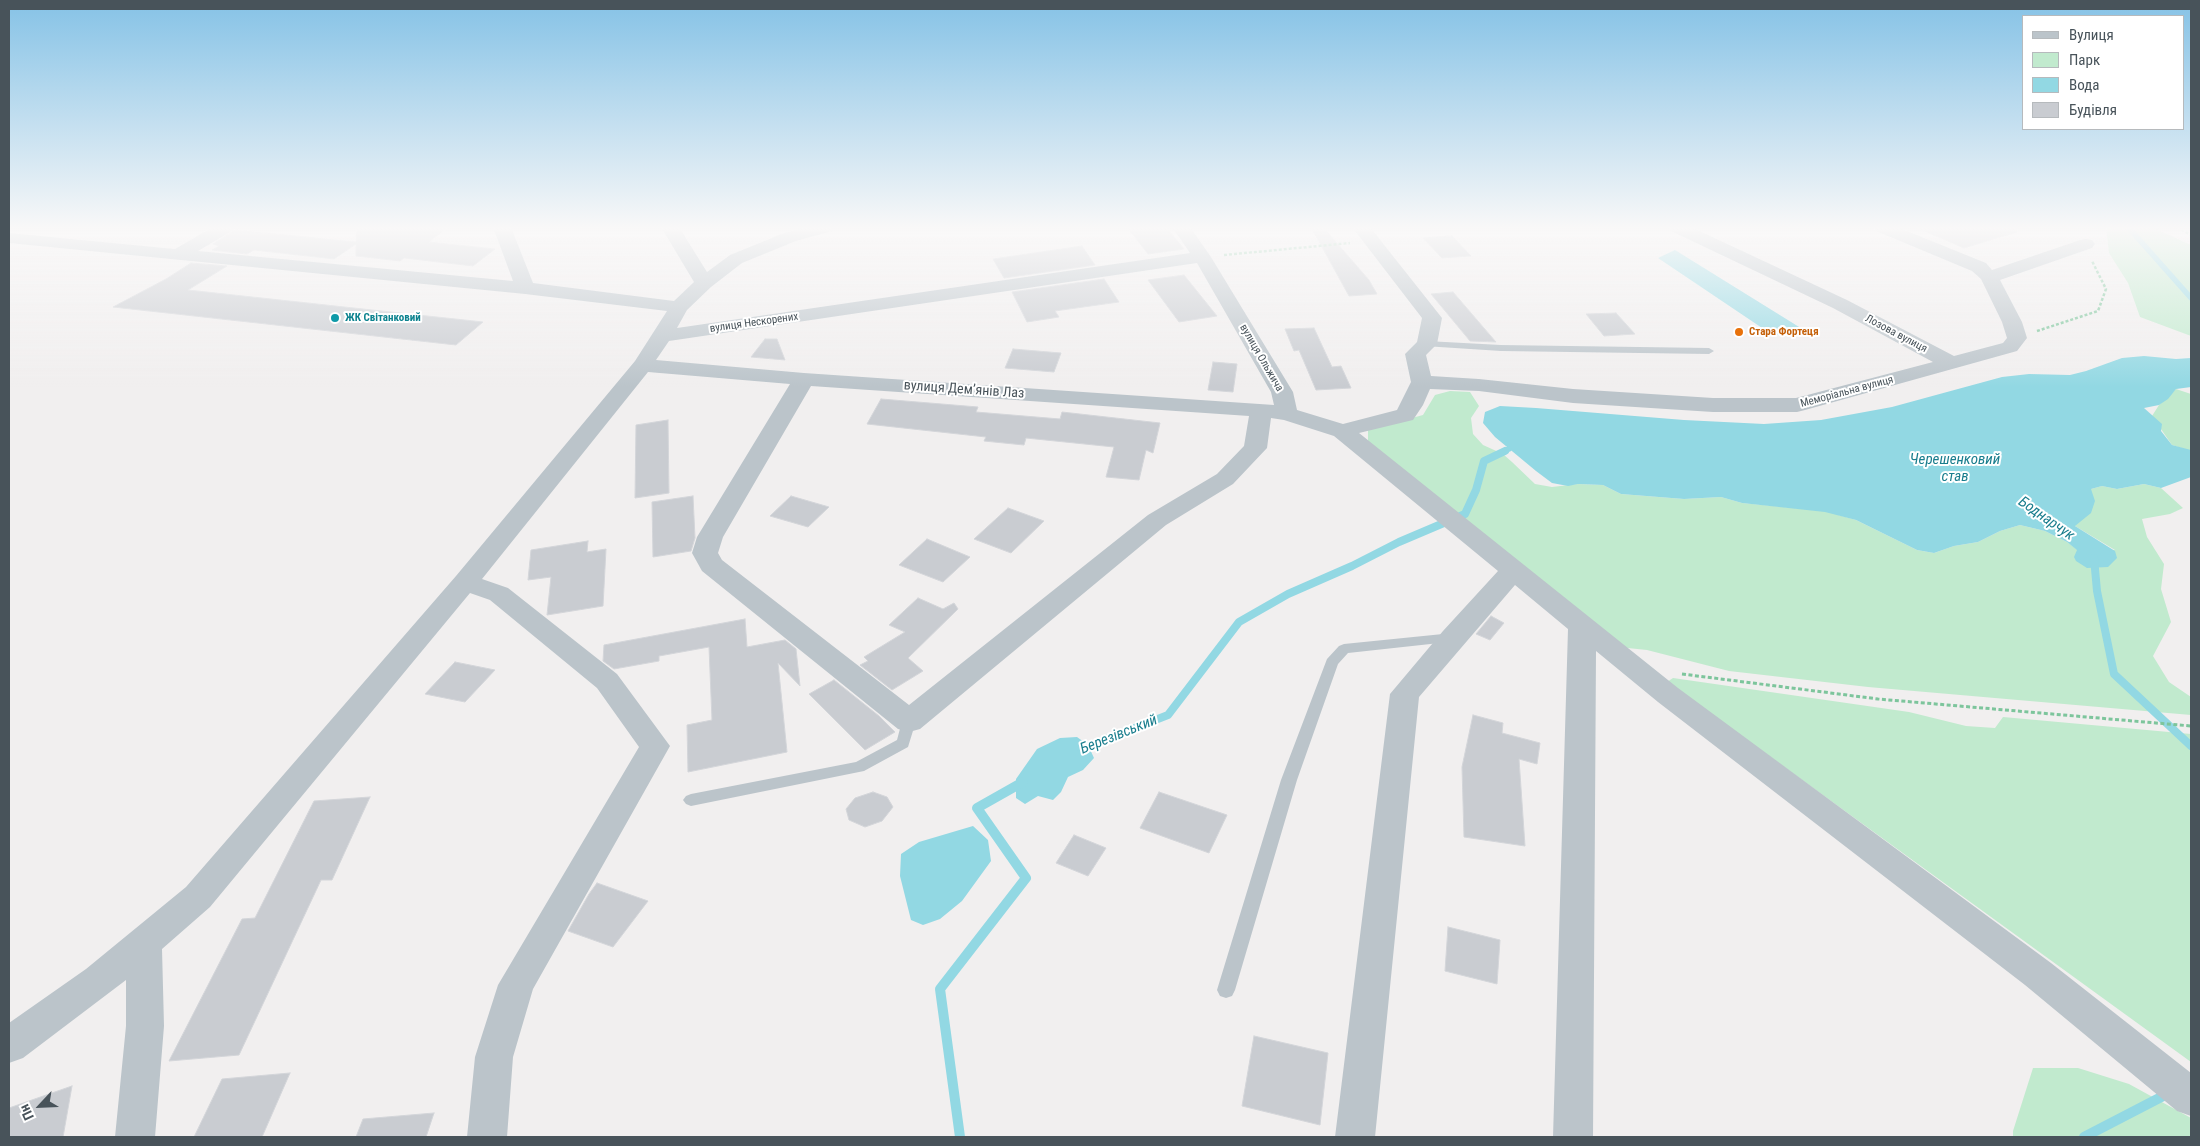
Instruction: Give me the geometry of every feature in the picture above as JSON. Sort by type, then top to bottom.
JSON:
[{"type":"street","points":[[448,280],[679,307]]},
{"type":"street","points":[[522,280],[525,288]]},
{"type":"street","name":"вулиця Нескорених","points":[[662,336],[1042,280]]},
{"type":"street","name":"вулиця Ольжича","points":[[1216,280],[1282,392],[1287,414]]},
{"type":"street","points":[[1342,431],[1406,415],[1422,382],[1415,354],[1428,344],[1432,318],[1403,280]]},
{"type":"street","name":"Лозова вулиця","points":[[1790,280],[1840,304],[1953,364]]},
{"type":"street","points":[[1991,280],[2012,322],[2017,338]]},
{"type":"street","points":[[9,1046],[99,981],[198,897],[465,582],[642,365],[679,307],[704,282]]},
{"type":"street","name":"Меморіальна вулиця","points":[[1422,382],[1479,385],[1572,396],[1713,405],[1797,405],[2010,347],[2017,338]]},
{"type":"street","name":"вулиця Демʼянів Лаз","points":[[642,365],[804,379],[1261,410],[1287,414],[1342,431]]},
{"type":"street","points":[[804,379],[710,537],[705,553],[711,565],[909,721],[1157,520],[1225,479],[1255,448],[1261,410]]},
{"type":"street","points":[[1342,431],[1633,667],[2038,974],[2191,1096]]},
{"type":"street","points":[[1355,1137],[1405,694],[1514,570]]},
{"type":"street","points":[[465,582],[499,594],[607,681],[655,746],[516,985],[494,1057],[487,1137]]},
{"type":"street","points":[[1573,1137],[1582,627]]},
{"type":"street","points":[[135,1137],[145,1026],[144,943]]},
{"type":"lane","points":[[1428,344],[1501,348],[1709,351]]},
{"type":"lane","points":[[1226,990],[1289,780],[1332,662],[1344,649],[1453,638]]},
{"type":"lane","points":[[691,800],[859,767],[903,743],[909,721]]},
{"type":"path","points":[[2017,338],[2098,311],[2106,289],[2102,280]]},
{"type":"path","points":[[1633,667],[1878,699],[2191,726]]},
{"type":"green space","points":[[2126,280],[2191,280],[2191,336],[2140,317]]},
{"type":"green space","points":[[2176,389],[2191,394],[2191,451],[2172,445],[2152,416],[2159,405]]},
{"type":"green space","points":[[1450,391],[1470,392],[1479,406],[1471,418],[1473,434],[1483,445],[1503,454],[1535,484],[1552,487],[1578,484],[1603,485],[1621,494],[1684,499],[1721,497],[1742,503],[1825,511],[1856,520],[1917,550],[1934,553],[1954,546],[1978,542],[2000,531],[2020,525],[2045,531],[2078,550],[2115,550],[2075,526],[2091,489],[2102,486],[2117,489],[2144,484],[2161,488],[2183,508],[2170,514],[2142,519],[2147,537],[2164,564],[2161,589],[2171,622],[2153,656],[2169,682],[2191,697],[2191,715],[1868,687],[1729,671],[1647,650],[1618,647],[1368,442],[1368,430],[1423,415],[1435,395]]},
{"type":"green space","points":[[1673,678],[1909,712],[1966,726],[1995,728],[2003,717],[2191,734],[2191,1062],[1667,682]]},
{"type":"green space","points":[[2033,1068],[2078,1068],[2129,1084],[2191,1118],[2191,1137],[2013,1137],[2013,1131]]},
{"type":"water","points":[[1691,280],[1724,280],[1804,330],[1774,336]]},
{"type":"water","name":"Черешенковий став","points":[[2144,356],[2176,359],[2191,358],[2191,387],[2176,389],[2168,399],[2159,405],[2144,408],[2162,424],[2161,431],[2172,445],[2191,450],[2191,477],[2161,488],[2144,484],[2117,489],[2102,486],[2091,489],[2095,501],[2091,513],[2075,526],[2115,551],[2117,558],[2108,567],[2087,568],[2076,561],[2074,557],[2077,550],[2067,542],[2045,531],[2020,525],[2000,531],[1978,542],[1954,546],[1934,553],[1917,550],[1856,520],[1825,512],[1742,503],[1721,497],[1684,499],[1621,494],[1603,485],[1578,484],[1568,486],[1552,483],[1495,437],[1483,423],[1485,412],[1500,406],[1764,424],[1821,420],[1892,407],[2002,377],[2029,374],[2070,375],[2122,358]]},
{"type":"water","points":[[1077,737],[1088,745],[1094,758],[1083,770],[1068,777],[1061,792],[1053,800],[1038,796],[1025,804],[1016,798],[1016,779],[1037,749],[1060,738]]},
{"type":"water","points":[[973,826],[988,840],[991,861],[962,901],[940,919],[923,925],[911,920],[900,876],[901,854],[919,842]]},
{"type":"building","name":"ЖК Світанковий","points":[[163,280],[203,280],[188,290],[483,322],[456,345],[113,307]]},
{"type":"building","points":[[1105,280],[1119,302],[1055,311],[1059,317],[1027,322],[1012,292]]},
{"type":"building","points":[[1148,280],[1188,280],[1217,316],[1179,322]]},
{"type":"building","points":[[1340,280],[1369,280],[1377,294],[1349,296]]},
{"type":"building","points":[[1453,292],[1496,342],[1470,341],[1431,294]]},
{"type":"building","points":[[1616,313],[1635,334],[1604,336],[1586,314]]},
{"type":"building","points":[[1314,328],[1332,367],[1341,366],[1351,388],[1316,390],[1299,350],[1294,351],[1285,329]]},
{"type":"building","points":[[765,339],[777,339],[785,360],[751,357]]},
{"type":"building","points":[[1013,349],[1061,353],[1054,372],[1005,368]]},
{"type":"building","points":[[1213,362],[1237,364],[1233,392],[1208,390]]},
{"type":"building","points":[[881,399],[978,407],[976,412],[1060,419],[1062,412],[1160,423],[1153,453],[1146,450],[1139,480],[1106,477],[1114,447],[1026,438],[1024,445],[984,441],[986,437],[867,424]]},
{"type":"building","points":[[668,420],[669,493],[635,498],[636,425]]},
{"type":"building","points":[[693,496],[695,538],[691,551],[653,557],[652,502]]},
{"type":"building","points":[[791,496],[829,507],[808,527],[770,516]]},
{"type":"building","points":[[1008,508],[1044,521],[1011,553],[974,539]]},
{"type":"building","points":[[927,539],[970,557],[943,582],[899,565]]},
{"type":"building","points":[[588,541],[587,552],[606,549],[603,606],[547,615],[551,577],[528,580],[531,550]]},
{"type":"building","points":[[918,598],[943,609],[954,603],[958,609],[908,658],[923,671],[892,690],[860,665],[868,661],[864,657],[905,632],[889,625]]},
{"type":"building","points":[[1491,616],[1504,623],[1490,640],[1476,634]]},
{"type":"building","points":[[745,619],[747,647],[785,640],[796,649],[800,686],[778,663],[787,752],[688,772],[687,725],[712,720],[709,647],[659,656],[659,661],[614,669],[603,661],[604,645]]},
{"type":"building","points":[[455,662],[495,670],[465,702],[425,694]]},
{"type":"building","points":[[834,680],[879,716],[895,732],[865,750],[809,694]]},
{"type":"building","points":[[1473,715],[1503,723],[1502,733],[1540,743],[1537,764],[1519,759],[1525,846],[1464,837],[1462,767]]},
{"type":"building","points":[[873,792],[887,797],[893,807],[882,821],[865,827],[849,820],[846,809],[855,798]]},
{"type":"building","points":[[1159,792],[1227,815],[1209,853],[1140,828]]},
{"type":"building","points":[[370,797],[332,880],[321,880],[239,1055],[169,1061],[242,919],[255,918],[314,801]]},
{"type":"building","points":[[1074,835],[1106,848],[1088,876],[1056,863]]},
{"type":"building","points":[[597,883],[648,901],[613,947],[568,931]]},
{"type":"building","points":[[1448,927],[1500,940],[1497,984],[1445,971]]},
{"type":"building","points":[[1254,1036],[1328,1053],[1320,1125],[1242,1106]]},
{"type":"building","points":[[290,1073],[262,1137],[194,1137],[222,1079]]},
{"type":"building","points":[[72,1086],[63,1137],[9,1137],[9,1108]]},
{"type":"building","points":[[434,1113],[426,1137],[356,1137],[363,1119]]},
{"type":"waterway","points":[[2175,280],[2191,298]]},
{"type":"waterway","name":"Березівський","points":[[1502,452],[1509,449]]},
{"type":"waterway","name":"Березівський","points":[[1081,749],[1168,715],[1239,622],[1288,594],[1352,566],[1399,542],[1465,514],[1476,490],[1484,461],[1505,451]]},
{"type":"waterway","name":"Боднарчук","points":[[2094,558],[2097,591],[2114,674],[2191,746]]},
{"type":"waterway","name":"Березівський","points":[[960,1137],[940,989],[1026,878],[977,808],[1023,782]]},
{"type":"waterway","name":"Боднарчук","points":[[2084,1137],[2169,1093]]},
{"type":"place","name":"ЖК Світанковий","points":[[335,318]]},
{"type":"place","name":"Стара Фортеця","points":[[1739,332]]}]
